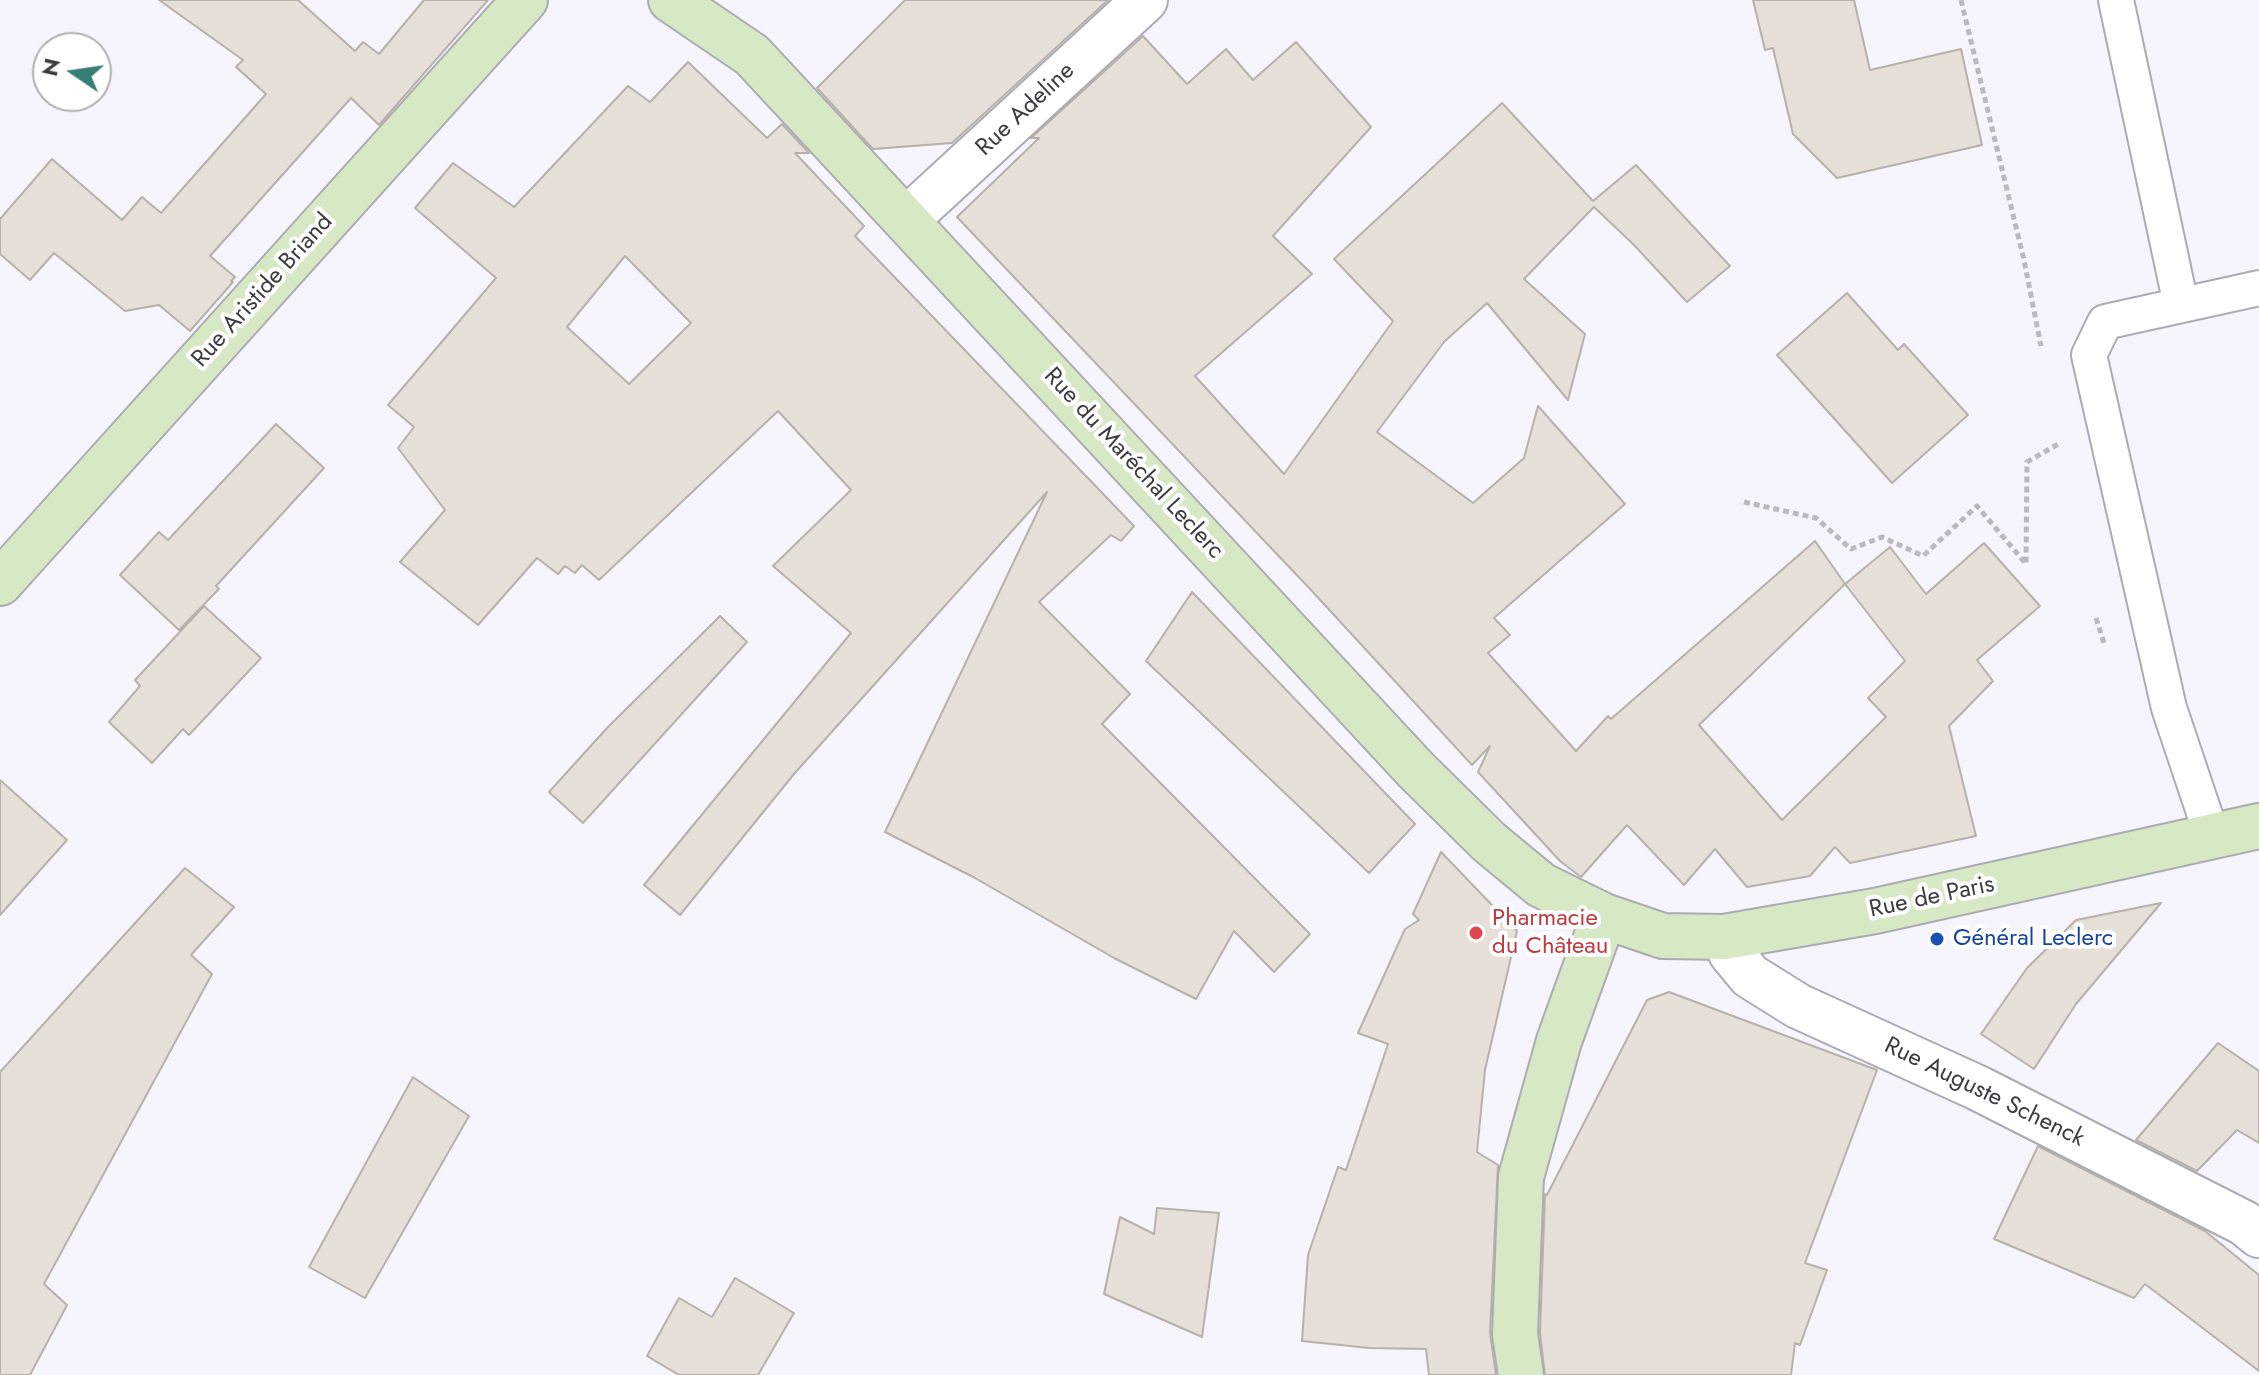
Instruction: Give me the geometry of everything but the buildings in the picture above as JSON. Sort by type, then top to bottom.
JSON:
[{"type":"main road","name":"Rue Aristide Briand","points":[[0,583],[525,0]]},
{"type":"main road","name":"Rue du Maréchal Leclerc","points":[[671,0],[752,55],[1416,770],[1489,842],[1541,885],[1604,916]]},
{"type":"main road","name":"Rue de Paris","points":[[1604,916],[1663,936],[1724,937],[1875,911],[2259,826]]},
{"type":"main road","points":[[1521,1375],[1515,1334],[1521,1177],[1559,1041],[1604,916]]},
{"type":"street","name":"Rue Adeline","points":[[907,219],[1145,0]]},
{"type":"street","name":"Rue Auguste Schenck","points":[[1724,937],[1731,953],[1750,976],[1798,1006],[1978,1088],[2244,1223],[2259,1235]]},
{"type":"lane","points":[[2116,0],[2181,305]]},
{"type":"lane","points":[[2212,836],[2169,708],[2089,355],[2105,322],[2259,288]]},
{"type":"path","points":[[1744,502],[1816,518],[1851,549],[1882,537],[1923,556],[1977,506],[2026,564],[2027,462],[2061,443]]},
{"type":"place","name":"Pharmacie du Château","points":[[1476,933]]},
{"type":"place","name":"Général Leclerc","points":[[1937,939]]}]
